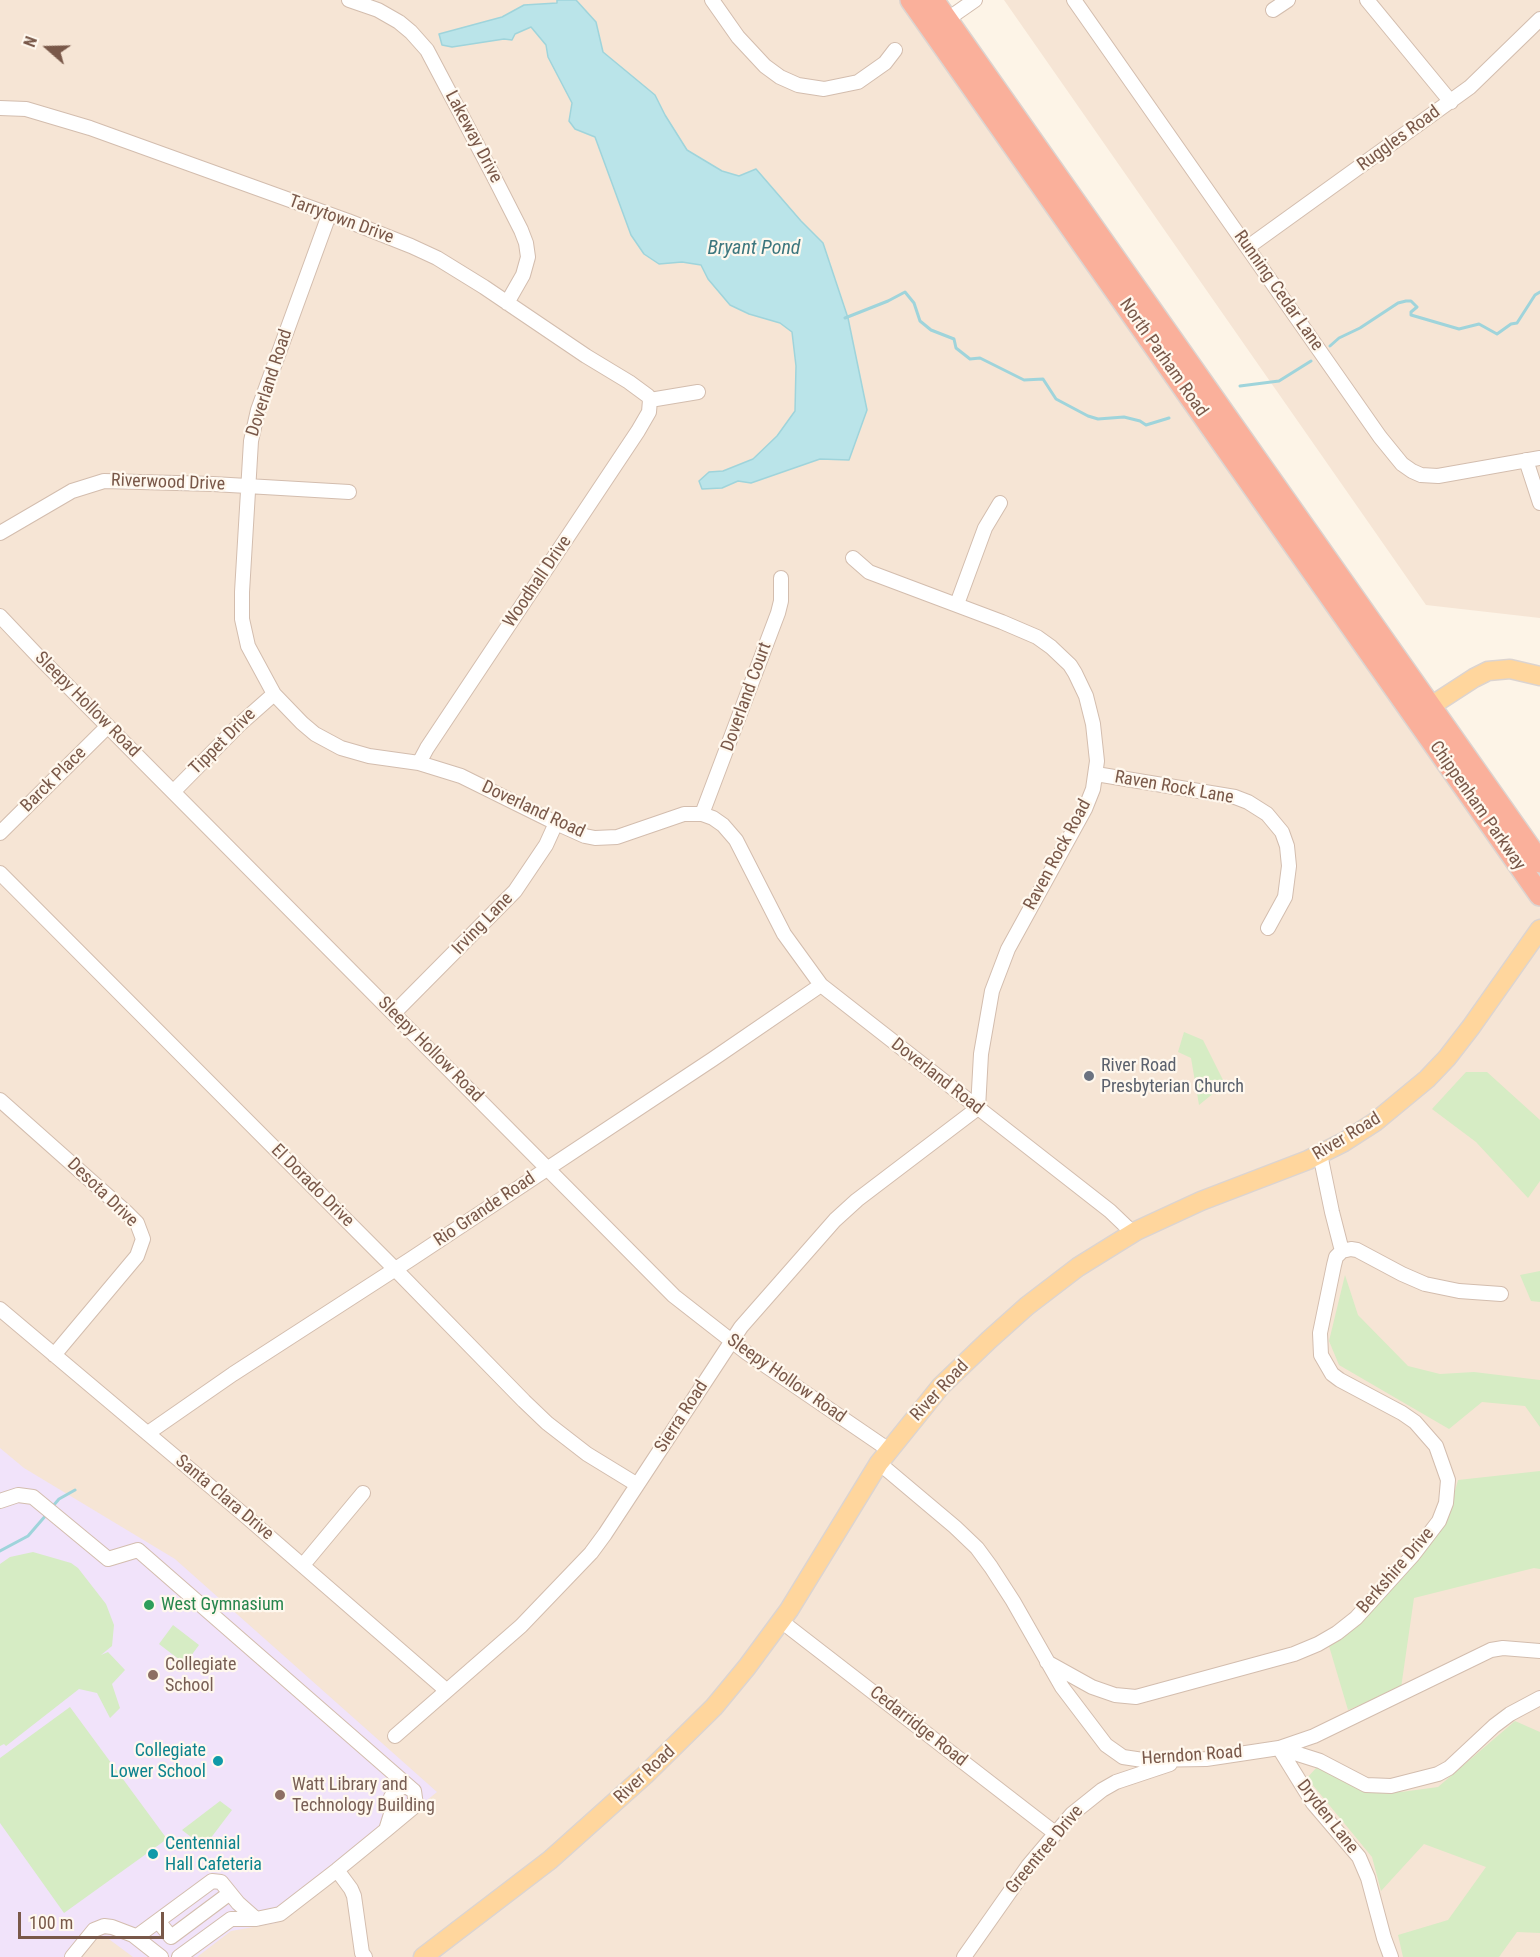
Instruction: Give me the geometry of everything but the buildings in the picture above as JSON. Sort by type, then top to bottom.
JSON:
[{"type":"highway","name":"North Parham Road","points":[[911,0],[939,25],[1422,711]]},
{"type":"highway","name":"North Parham Road","points":[[933,0],[939,25]]},
{"type":"highway","name":"Chippenham Parkway","points":[[1422,711],[1540,862]]},
{"type":"highway","name":"Chippenham Parkway","points":[[1422,711],[1540,895]]},
{"type":"main road","points":[[1422,711],[1474,678],[1494,670],[1520,670],[1540,676]]},
{"type":"main road","name":"River Road","points":[[423,1957],[530,1876],[645,1775],[714,1707],[781,1621],[884,1456],[941,1386],[1011,1320],[1078,1267],[1133,1233],[1201,1201],[1276,1174],[1320,1154],[1375,1122],[1427,1079],[1471,1027],[1539,930]]},
{"type":"street","points":[[712,0],[738,37],[765,66],[780,77],[798,85],[824,89],[858,82],[885,63],[895,50]]},
{"type":"street","points":[[939,25],[975,0]]},
{"type":"street","name":"Running Cedar Lane","points":[[1074,0],[1380,437],[1402,464],[1421,475],[1438,476],[1533,459]]},
{"type":"street","points":[[1273,10],[1288,0]]},
{"type":"street","points":[[1367,0],[1451,102]]},
{"type":"street","name":"Lakeway Drive","points":[[359,1],[399,22],[427,50],[521,230],[527,250],[526,268],[507,303]]},
{"type":"street","name":"Ruggles Road","points":[[1248,247],[1451,102],[1494,66],[1540,19]]},
{"type":"street","name":"Tarrytown Drive","points":[[0,108],[26,109],[90,128],[329,215],[437,258],[629,382],[650,400]]},
{"type":"street","name":"Doverland Road","points":[[329,215],[258,410],[250,441],[242,619],[249,646],[273,694],[315,734],[334,744],[369,756],[419,763],[461,776],[556,824],[585,836],[608,838],[630,833],[675,816],[702,814],[723,825],[733,836],[784,934],[821,985],[1110,1211],[1133,1233]]},
{"type":"street","points":[[650,400],[698,392]]},
{"type":"street","name":"Woodhall Drive","points":[[419,763],[638,431],[649,412],[650,400]]},
{"type":"street","points":[[1533,459],[1540,503]]},
{"type":"street","name":"Riverwood Drive","points":[[0,533],[72,491],[97,483],[141,481],[349,492]]},
{"type":"street","points":[[957,604],[985,528],[1000,503]]},
{"type":"street","name":"Raven Rock Road","points":[[854,558],[869,572],[957,604],[1037,637],[1070,665],[1089,706],[1096,746],[1096,774],[1085,809],[1020,925],[998,974],[985,1027],[978,1108]]},
{"type":"street","name":"Doverland Court","points":[[702,814],[778,613],[781,601],[781,578]]},
{"type":"street","name":"Sleepy Hollow Road","points":[[0,616],[674,1296],[884,1456]]},
{"type":"street","name":"Tippet Drive","points":[[173,792],[273,694]]},
{"type":"street","name":"Barck Place","points":[[0,833],[108,726]]},
{"type":"street","name":"Raven Rock Lane","points":[[1096,774],[1235,797],[1267,814],[1282,832],[1287,846],[1289,866],[1285,897],[1268,928]]},
{"type":"street","name":"Irving Lane","points":[[394,1013],[515,891],[546,845],[556,824]]},
{"type":"street","name":"El Dorado Drive","points":[[0,873],[548,1423],[587,1454],[636,1484]]},
{"type":"street","name":"Rio Grande Road","points":[[148,1433],[821,985]]},
{"type":"street","name":"Desota Drive","points":[[0,1100],[126,1212],[137,1224],[143,1239],[137,1256],[54,1355]]},
{"type":"street","name":"Sierra Road","points":[[395,1736],[521,1626],[573,1573],[605,1534],[731,1341],[795,1263],[857,1200],[978,1108]]},
{"type":"street","points":[[1320,1154],[1342,1251],[1357,1250],[1425,1284],[1459,1291],[1501,1294]]},
{"type":"street","name":"Berkshire Drive","points":[[1047,1662],[1092,1687],[1115,1695],[1136,1697],[1294,1654],[1337,1633],[1356,1618],[1429,1535],[1443,1513],[1448,1490],[1446,1471],[1436,1446],[1415,1422],[1402,1413],[1340,1380],[1328,1369],[1321,1355],[1320,1334],[1336,1257],[1342,1251]]},
{"type":"street","name":"Santa Clara Drive","points":[[0,1309],[303,1564],[446,1690]]},
{"type":"street","name":"Herndon Road","points":[[884,1456],[977,1548],[1013,1601],[1047,1662],[1084,1718],[1106,1745],[1116,1753],[1133,1760],[1206,1759],[1279,1748],[1320,1761],[1366,1785],[1405,1784],[1438,1774],[1449,1768],[1494,1726],[1510,1714],[1540,1698]]},
{"type":"street","points":[[303,1564],[363,1493]]},
{"type":"street","points":[[0,1501],[18,1495],[33,1497],[108,1559],[138,1550],[414,1791],[416,1805],[280,1914],[256,1919],[231,1919],[179,1957]]},
{"type":"street","name":"Cedarridge Road","points":[[781,1621],[1055,1833]]},
{"type":"street","points":[[1279,1748],[1314,1736],[1491,1650],[1503,1648],[1540,1651]]},
{"type":"street","name":"Dryden Lane","points":[[1279,1748],[1313,1803],[1359,1857],[1368,1878],[1391,1957]]},
{"type":"street","name":"Greentree Drive","points":[[964,1957],[1028,1866],[1072,1814],[1116,1782],[1183,1759]]},
{"type":"street","points":[[386,1830],[391,1814],[391,1797],[405,1786],[414,1791]]},
{"type":"street","points":[[337,1870],[354,1896],[362,1953],[365,1957]]},
{"type":"street","points":[[136,1937],[212,1881],[221,1882],[256,1919]]},
{"type":"street","points":[[158,1921],[171,1937],[230,1893]]},
{"type":"street","points":[[72,1957],[94,1930],[104,1926],[136,1937],[161,1957]]},
{"type":"shaded area","points":[[0,0],[910,0],[1540,898],[1540,1957],[0,1957]]},
{"type":"shaded area","points":[[1004,0],[1540,0],[1540,618],[1426,605]]},
{"type":"shaded area","name":"Collegiate School","points":[[0,1448],[24,1468],[175,1559],[437,1792],[276,1923],[231,1931],[197,1957],[133,1957],[106,1937],[94,1936],[76,1957],[0,1957]]},
{"type":"green space","points":[[1184,1032],[1203,1040],[1225,1084],[1199,1105],[1191,1058],[1178,1052]]},
{"type":"green space","points":[[1466,1072],[1487,1072],[1540,1120],[1540,1181],[1528,1198],[1476,1142],[1432,1109]]},
{"type":"green space","points":[[1540,1271],[1540,1302],[1531,1301],[1520,1275]]},
{"type":"green space","points":[[1345,1275],[1358,1315],[1408,1366],[1440,1374],[1474,1372],[1540,1380],[1540,1427],[1525,1406],[1482,1402],[1449,1429],[1339,1365],[1329,1341]]},
{"type":"green space","points":[[1540,1471],[1540,1569],[1534,1568],[1414,1598],[1401,1688],[1348,1710],[1329,1646],[1417,1558],[1449,1512],[1458,1480]]},
{"type":"green space","points":[[33,1552],[71,1563],[78,1568],[106,1604],[114,1625],[112,1646],[101,1655],[108,1652],[125,1670],[112,1684],[120,1708],[110,1718],[97,1693],[79,1689],[6,1746],[4,1744],[0,1746],[0,1564],[10,1557]]},
{"type":"green space","points":[[173,1625],[199,1645],[185,1664],[159,1644]]},
{"type":"green space","points":[[70,1707],[167,1839],[64,1913],[0,1823],[0,1758]]},
{"type":"green space","points":[[1515,1721],[1540,1732],[1540,1933],[1517,1932],[1499,1957],[1403,1957],[1398,1935],[1448,1920],[1486,1867],[1424,1844],[1381,1891],[1372,1857],[1307,1778],[1317,1767],[1368,1790],[1401,1792],[1438,1787]]},
{"type":"green space","points":[[220,1801],[232,1810],[204,1847],[182,1830]]},
{"type":"water","name":"Bryant Pond","points":[[557,0],[576,0],[596,22],[603,52],[655,95],[687,150],[722,171],[739,176],[756,169],[823,243],[848,318],[867,410],[849,460],[820,459],[751,483],[738,481],[722,488],[702,489],[699,481],[709,472],[723,471],[753,459],[777,436],[795,411],[796,366],[792,332],[780,323],[749,314],[730,305],[708,279],[701,265],[682,262],[659,264],[644,254],[631,235],[595,137],[575,129],[569,121],[572,103],[548,57],[546,45],[531,27],[515,34],[512,40],[504,39],[452,47],[442,45],[439,34],[502,17],[524,5],[557,3]]},
{"type":"waterway","points":[[845,318],[905,292],[914,303],[920,321],[931,330],[954,339],[956,348],[970,359],[980,358],[1024,380],[1043,379],[1056,399],[1088,416],[1098,419],[1124,417],[1146,425],[1169,418]]},
{"type":"waterway","points":[[1330,346],[1339,338],[1360,328],[1398,303],[1406,301],[1411,301],[1417,307],[1411,315],[1459,329],[1479,324],[1497,334],[1511,324],[1517,323],[1535,295],[1540,292]]},
{"type":"waterway","points":[[1240,386],[1279,381],[1311,361]]},
{"type":"waterway","points":[[53,1506],[59,1499],[75,1490]]},
{"type":"waterway","points":[[0,1551],[28,1536],[47,1514]]},
{"type":"place","name":"River Road Presbyterian Church","points":[[1089,1076]]},
{"type":"place","name":"West Gymnasium","points":[[149,1605]]},
{"type":"place","name":"Collegiate School","points":[[153,1675]]},
{"type":"place","name":"Collegiate Lower School","points":[[218,1761]]},
{"type":"place","name":"Watt Library and Technology Building","points":[[280,1795]]},
{"type":"place","name":"Centennial Hall Cafeteria","points":[[153,1854]]}]
